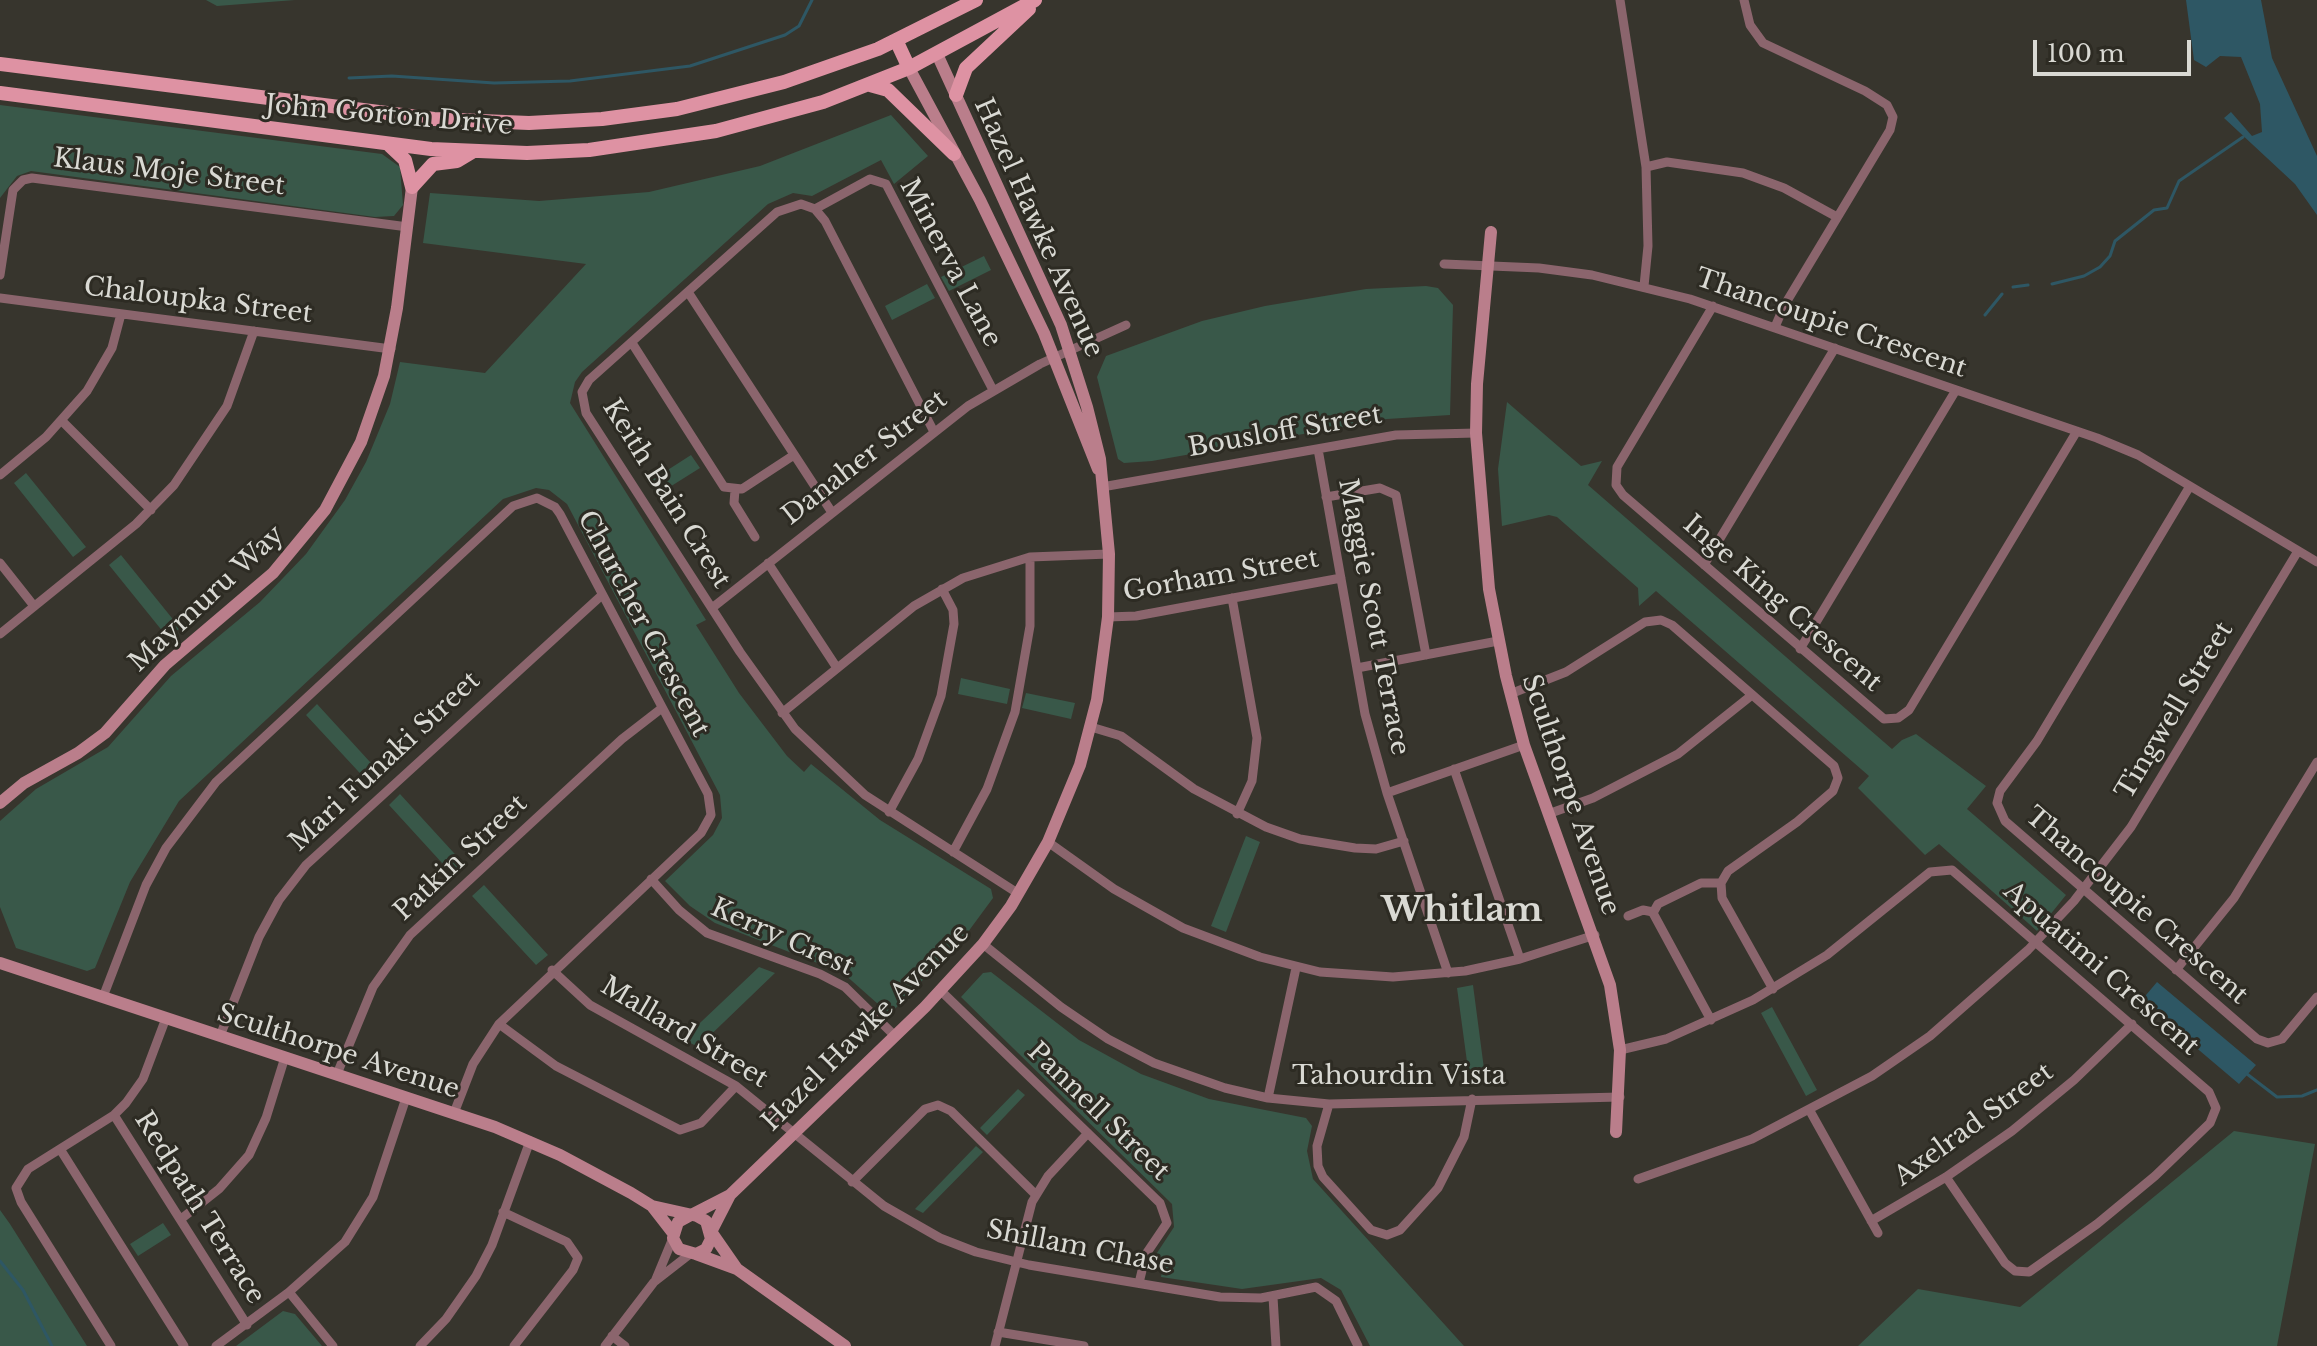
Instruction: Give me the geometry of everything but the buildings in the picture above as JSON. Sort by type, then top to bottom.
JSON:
[{"type":"main road","name":"John Gorton Drive","points":[[0,64],[399,116],[529,123],[602,119],[729,98],[797,77],[896,40],[976,0]]},
{"type":"main road","name":"John Gorton Drive","points":[[0,93],[389,145],[472,152],[589,150],[674,139],[759,121],[869,85],[937,54],[1036,0]]},
{"type":"main road","points":[[956,95],[966,68],[1036,0]]},
{"type":"main road","points":[[924,27],[937,54]]},
{"type":"main road","points":[[896,40],[909,68]]},
{"type":"main road","points":[[869,85],[888,90],[954,154]]},
{"type":"main road","points":[[389,145],[405,160],[412,187]]},
{"type":"main road","points":[[412,187],[433,164],[457,161],[472,152]]},
{"type":"street","points":[[1620,0],[1646,167],[1648,246],[1644,286]]},
{"type":"street","points":[[1744,0],[1750,25],[1763,43],[1839,76],[1883,101],[1891,111],[1891,128],[1775,327]]},
{"type":"street","name":"Hazel Hawke Avenue","points":[[690,1215],[730,1195],[941,991],[983,944],[1019,894],[1048,842],[1075,778],[1091,727],[1108,617],[1109,554],[1094,434],[1070,349],[937,54]]},
{"type":"street","name":"Hazel Hawke Avenue","points":[[909,68],[1054,357],[1091,457],[1099,469]]},
{"type":"street","points":[[1646,167],[1667,162],[1743,173],[1784,188],[1837,217]]},
{"type":"street","name":"Klaus Moje Street","points":[[0,275],[5,206],[16,186],[32,178],[408,227]]},
{"type":"street","name":"Minerva Lane","points":[[815,209],[870,179],[886,184],[993,390]]},
{"type":"street","name":"Maymuru Way","points":[[0,803],[24,783],[78,753],[105,733],[165,665],[252,592],[287,558],[325,510],[370,421],[391,349],[412,187]]},
{"type":"street","name":"Keith Bain Crest","points":[[815,209],[801,204],[781,208],[585,386],[583,406],[782,713],[843,777],[889,812],[1019,894]]},
{"type":"street","points":[[815,209],[825,221],[933,430]]},
{"type":"street","name":"Sculthorpe Avenue","points":[[1491,232],[1477,384],[1476,433],[1482,536],[1498,641],[1524,745],[1595,935],[1610,985],[1620,1050],[1616,1132]]},
{"type":"street","name":"Thancoupie Crescent","points":[[1444,264],[1539,268],[1644,286],[1775,327],[2138,455],[2317,562]]},
{"type":"street","points":[[688,292],[831,511]]},
{"type":"street","name":"Chaloupka Street","points":[[0,298],[391,349]]},
{"type":"street","name":"Inge King Crescent","points":[[1713,306],[1618,465],[1615,477],[1623,495],[1876,715],[1892,720],[1905,714],[2077,431]]},
{"type":"street","points":[[0,475],[62,421],[104,364],[117,334],[121,314]]},
{"type":"street","name":"Danaher Street","points":[[712,608],[933,430],[993,390],[1070,349],[1126,325]]},
{"type":"street","points":[[0,634],[151,510],[195,458],[218,422],[242,369],[254,331]]},
{"type":"street","points":[[632,343],[720,482],[735,490]]},
{"type":"street","points":[[1704,565],[1835,348]]},
{"type":"street","points":[[1800,649],[1956,390]]},
{"type":"street","points":[[62,421],[151,510]]},
{"type":"street","name":"Bousloff Street","points":[[1102,487],[1396,435],[1476,433]]},
{"type":"street","name":"Maggie Scott Terrace","points":[[1318,449],[1357,668],[1387,793],[1448,973]]},
{"type":"street","points":[[735,490],[794,455]]},
{"type":"street","name":"Thancoupie Crescent","points":[[2190,486],[2037,741],[1998,797],[2002,818],[2176,970],[2264,1042],[2285,1036],[2317,997]]},
{"type":"street","points":[[1326,497],[1380,488],[1396,495],[1426,655]]},
{"type":"street","points":[[735,490],[734,503],[755,537]]},
{"type":"street","name":"Churcher Crescent","points":[[103,997],[146,885],[190,813],[254,744],[513,506],[537,498],[555,507],[708,794],[712,810],[707,827],[552,970],[499,1024],[473,1064],[454,1113]]},
{"type":"street","name":"Tingwell Street","points":[[1638,1179],[1752,1139],[1810,1111],[1872,1076],[1930,1036],[1986,991],[2037,942],[2083,889],[2138,817],[2298,551]]},
{"type":"street","points":[[782,713],[914,606],[983,569],[1030,557],[1109,554]]},
{"type":"street","points":[[953,852],[987,789],[1015,712],[1030,626],[1030,557]]},
{"type":"street","points":[[0,563],[34,606]]},
{"type":"street","points":[[768,563],[837,668]]},
{"type":"street","name":"Gorham Street","points":[[1108,617],[1136,616],[1341,578]]},
{"type":"street","points":[[889,812],[924,746],[941,696],[954,624],[953,610],[942,589]]},
{"type":"street","name":"Mari Funaki Street","points":[[220,1036],[259,937],[279,900],[306,865],[602,595]]},
{"type":"street","points":[[1232,598],[1257,738],[1252,781],[1237,814]]},
{"type":"street","points":[[1510,694],[1566,672],[1645,622],[1657,619],[1672,625],[1834,766],[1837,782],[1830,794],[1797,822],[1730,869],[1721,883],[1722,898],[1773,989]]},
{"type":"street","points":[[1357,668],[1498,641]]},
{"type":"street","points":[[1548,814],[1593,798],[1678,754],[1752,695]]},
{"type":"street","name":"Patkin Street","points":[[337,1074],[373,987],[410,935],[622,739],[662,708]]},
{"type":"street","points":[[1091,727],[1133,742],[1194,789],[1237,814],[1291,836],[1339,846],[1376,849],[1404,841]]},
{"type":"street","points":[[1387,793],[1524,745]]},
{"type":"street","points":[[2176,970],[2234,898],[2317,762]]},
{"type":"street","points":[[1454,769],[1520,959]]},
{"type":"street","points":[[1048,842],[1161,917],[1218,942],[1296,968],[1363,977],[1448,973],[1520,959],[1595,935]]},
{"type":"street","name":"Apuatimi Crescent","points":[[1620,1050],[1645,1046],[1711,1020],[1773,989],[1879,917],[1928,874],[1940,869],[1959,874],[2209,1092],[2216,1110],[2209,1125],[2097,1224],[2036,1268],[2015,1271],[2005,1263],[1946,1177]]},
{"type":"street","name":"Kerry Crest","points":[[651,879],[679,910],[707,933],[820,974],[845,987],[895,1036]]},
{"type":"street","points":[[1653,912],[1658,904],[1703,882],[1721,883]]},
{"type":"street","points":[[1628,916],[1643,910],[1653,912]]},
{"type":"street","points":[[1653,912],[1711,1020]]},
{"type":"street","name":"Tahourdin Vista","points":[[983,944],[1080,1022],[1129,1051],[1189,1077],[1268,1098],[1329,1104],[1620,1097]]},
{"type":"street","name":"Sculthorpe Avenue","points":[[0,963],[454,1113],[530,1141],[584,1166],[652,1206],[690,1215]]},
{"type":"street","points":[[1268,1098],[1296,968]]},
{"type":"street","name":"Mallard Street","points":[[552,970],[590,1005],[736,1086],[795,1132]]},
{"type":"street","name":"Pannell Street","points":[[941,991],[1166,1212],[1164,1230],[1146,1254],[1139,1283]]},
{"type":"street","points":[[111,1346],[17,1195],[22,1174],[114,1115],[143,1079],[166,1018]]},
{"type":"street","points":[[499,1024],[556,1066],[680,1130],[701,1123],[736,1086]]},
{"type":"street","name":"Axelrad Street","points":[[1871,1221],[1946,1177],[2012,1131],[2074,1080],[2132,1024]]},
{"type":"street","points":[[181,1219],[219,1189],[249,1155],[266,1118],[285,1057]]},
{"type":"street","points":[[216,1346],[289,1292],[345,1242],[367,1210],[406,1098]]},
{"type":"street","points":[[1329,1104],[1317,1146],[1318,1166],[1323,1177],[1371,1230],[1387,1235],[1405,1225],[1438,1188],[1464,1137],[1472,1099]]},
{"type":"street","points":[[852,1182],[925,1109],[938,1105],[951,1111],[1035,1194]]},
{"type":"street","points":[[1810,1111],[1878,1233]]},
{"type":"street","name":"Redpath Terrace","points":[[114,1115],[247,1325]]},
{"type":"street","name":"Shillam Chase","points":[[795,1132],[884,1206],[940,1238],[1015,1262],[1220,1297],[1273,1297],[1309,1288],[1323,1289],[1336,1301],[1358,1346]]},
{"type":"street","points":[[995,1346],[1035,1194],[1088,1133]]},
{"type":"street","points":[[420,1346],[446,1319],[471,1284],[492,1245],[530,1141]]},
{"type":"street","points":[[60,1149],[184,1346]]},
{"type":"street","name":"Hazel Hawke Avenue","points":[[712,1232],[730,1195]]},
{"type":"street","name":"Sculthorpe Avenue","points":[[652,1206],[673,1236]]},
{"type":"street","points":[[503,1212],[567,1242],[578,1258],[573,1270],[514,1346]]},
{"type":"street","points":[[605,1346],[654,1282],[678,1222],[690,1215],[706,1221],[737,1269]]},
{"type":"street","points":[[654,1282],[709,1244],[712,1232]]},
{"type":"street","points":[[673,1236],[679,1249],[737,1269],[845,1346]]},
{"type":"street","points":[[289,1292],[333,1346]]},
{"type":"street","points":[[1273,1297],[1276,1346]]},
{"type":"street","points":[[998,1332],[1084,1346]]},
{"type":"street","points":[[612,1336],[625,1346]]},
{"type":"green space","points":[[206,0],[295,0],[217,6]]},
{"type":"green space","points":[[0,105],[382,154],[400,167],[403,205],[394,216],[375,217],[31,171],[17,176],[0,198]]},
{"type":"green space","points":[[891,115],[928,156],[894,184],[881,160],[812,196],[793,193],[768,204],[582,372],[575,382],[570,403],[706,620],[696,625],[739,693],[787,756],[804,772],[811,764],[880,820],[991,889],[993,898],[965,936],[893,1011],[887,1012],[843,973],[715,923],[690,906],[665,881],[713,835],[722,818],[720,795],[567,504],[549,490],[536,488],[503,499],[179,801],[130,882],[95,968],[87,971],[16,948],[0,907],[0,821],[36,789],[108,747],[171,676],[260,602],[306,554],[345,500],[366,462],[390,404],[400,362],[485,373],[586,264],[423,243],[430,193],[539,201],[649,192],[760,166]]},
{"type":"green space","points":[[984,256],[991,270],[949,291],[941,277]]},
{"type":"green space","points":[[927,284],[935,298],[892,320],[885,306]]},
{"type":"green space","points":[[1438,288],[1453,305],[1450,415],[1387,419],[1152,461],[1124,463],[1118,459],[1097,377],[1106,356],[1202,321],[1265,306],[1366,289]]},
{"type":"green space","points":[[1507,402],[1581,466],[1602,461],[1588,485],[1892,749],[1916,734],[1986,786],[1967,809],[2066,895],[2037,931],[1939,844],[1925,855],[1858,788],[1869,776],[1656,591],[1639,606],[1638,588],[1557,517],[1549,515],[1502,526],[1498,469]]},
{"type":"green space","points":[[691,455],[700,468],[657,495],[649,482]]},
{"type":"green space","points":[[26,473],[86,547],[73,557],[14,483]]},
{"type":"green space","points":[[121,555],[180,628],[168,638],[109,565]]},
{"type":"green space","points":[[961,678],[1010,689],[1007,704],[958,694]]},
{"type":"green space","points":[[1026,693],[1075,703],[1071,719],[1022,708]]},
{"type":"green space","points":[[317,704],[381,774],[370,784],[306,715]]},
{"type":"green space","points":[[400,794],[464,864],[453,875],[389,805]]},
{"type":"green space","points":[[1246,836],[1260,842],[1226,932],[1211,926]]},
{"type":"green space","points":[[484,885],[548,955],[536,965],[472,896]]},
{"type":"green space","points":[[759,967],[775,973],[698,1047],[683,1039]]},
{"type":"green space","points":[[991,972],[1079,1040],[1141,1074],[1209,1099],[1306,1118],[1312,1126],[1307,1151],[1313,1179],[1464,1346],[1370,1346],[1341,1290],[1321,1278],[1242,1289],[1161,1277],[1164,1259],[1155,1256],[1174,1227],[1172,1204],[961,997],[983,973]]},
{"type":"green space","points":[[1473,985],[1486,1084],[1470,1084],[1457,988]]},
{"type":"green space","points":[[1772,1007],[1817,1090],[1806,1096],[1761,1013]]},
{"type":"green space","points":[[1018,1089],[1025,1095],[987,1135],[980,1128]]},
{"type":"green space","points":[[2234,1131],[2315,1144],[2277,1346],[1858,1346],[1918,1289],[2020,1307]]},
{"type":"green space","points":[[976,1146],[983,1152],[923,1213],[915,1209]]},
{"type":"green space","points":[[0,1210],[10,1224],[87,1346],[0,1346]]},
{"type":"green space","points":[[163,1223],[171,1235],[138,1256],[130,1244]]},
{"type":"green space","points":[[283,1311],[295,1314],[322,1346],[236,1346]]},
{"type":"water","points":[[2186,0],[2261,0],[2272,58],[2317,156],[2317,215],[2295,184],[2224,118],[2231,112],[2252,136],[2262,132],[2260,104],[2241,57],[2220,56],[2206,67],[2194,60]]},
{"type":"water","points":[[2157,982],[2256,1065],[2239,1084],[2141,1001]]},
{"type":"waterway","points":[[349,78],[392,76],[494,83],[570,81],[690,66],[785,35],[799,26],[812,0]]},
{"type":"waterway","points":[[2052,284],[2084,276],[2100,267],[2110,256],[2115,241],[2154,210],[2167,208],[2179,181],[2243,137]]},
{"type":"waterway","points":[[2013,287],[2028,285]]},
{"type":"waterway","points":[[1985,315],[2002,294]]},
{"type":"waterway","points":[[2247,1074],[2277,1097],[2302,1096],[2317,1090]]},
{"type":"waterway","points":[[0,1261],[23,1290],[52,1346]]},
{"type":"district","name":"Whitlam","points":[[1462,911]]}]
